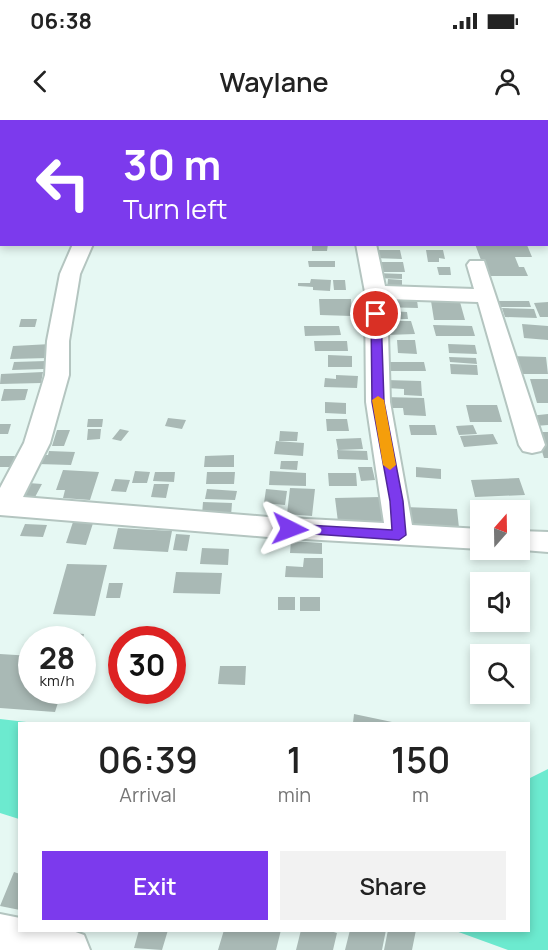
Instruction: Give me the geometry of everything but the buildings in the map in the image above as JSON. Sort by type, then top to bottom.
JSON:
[{"type":"street","points":[[82,246],[70,274],[58,341],[57,375],[40,432],[3,505],[268,527],[470,539]]},
{"type":"street","points":[[366,246],[376,292],[378,402],[396,501],[399,535]]},
{"type":"street","points":[[477,265],[532,445]]},
{"type":"street","points":[[376,292],[485,296]]},
{"type":"street","points":[[530,541],[548,542]]},
{"type":"street","points":[[0,934],[69,950]]},
{"type":"shaded area","points":[[0,719],[26,722],[18,722],[18,819],[0,813]]},
{"type":"shaded area","points":[[548,769],[548,950],[508,950],[458,932],[530,932],[530,778]]},
{"type":"slow traffic","points":[[378,400],[390,465]]},
{"type":"route","points":[[290,529],[399,535],[396,501],[378,402],[376,314]]}]
